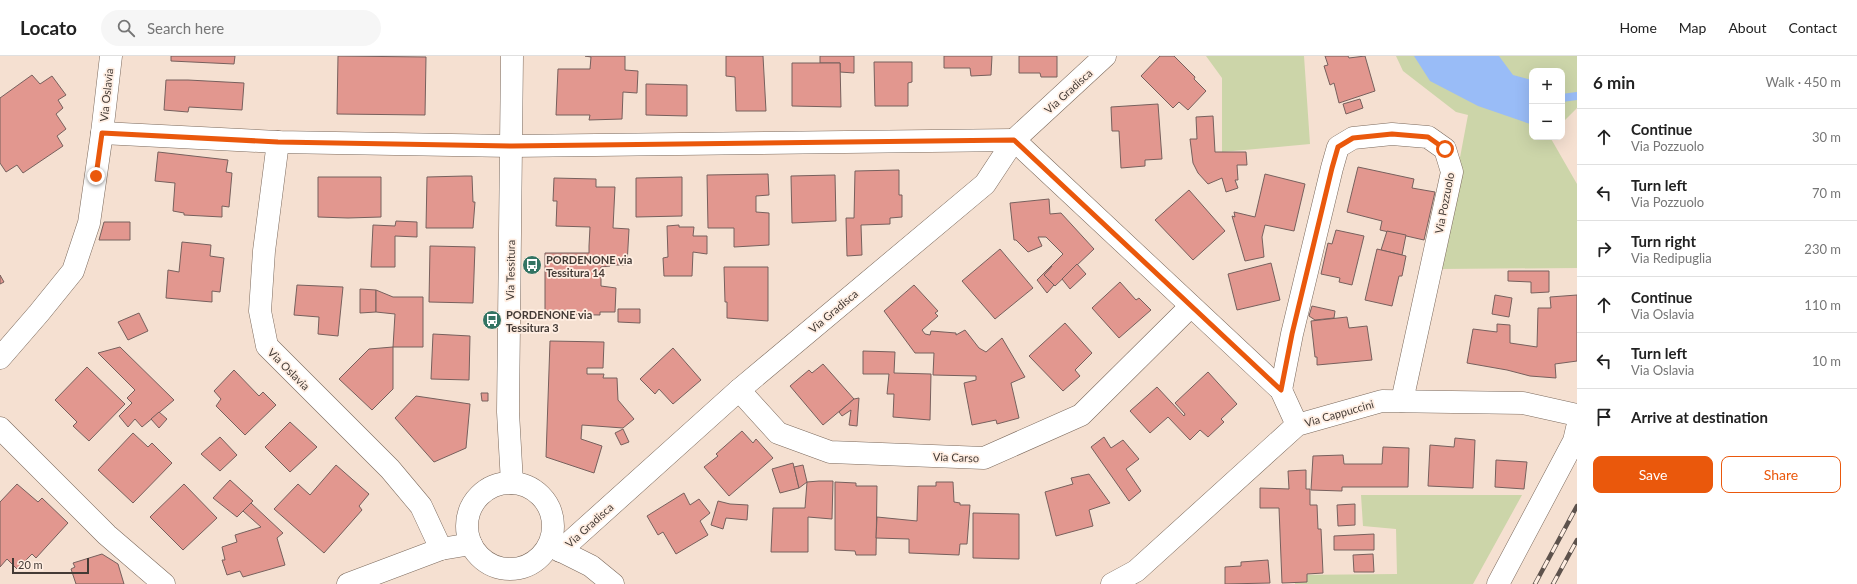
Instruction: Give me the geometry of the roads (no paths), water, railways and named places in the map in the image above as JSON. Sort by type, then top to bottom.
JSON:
[{"type":"street","name":"Via Oslavia","points":[[0,358],[39,313],[72,271],[89,223],[111,56]]},
{"type":"street","name":"Via Tessitura","points":[[512,56],[508,412],[512,483]]},
{"type":"street","name":"Via Gradisca","points":[[555,548],[739,390],[985,184],[1014,140],[1105,56]]},
{"type":"street","name":"Via Oslavia","points":[[102,133],[278,142],[512,146],[1014,140]]},
{"type":"street","name":"Via Pozzuolo","points":[[1281,390],[1292,334],[1338,147],[1353,138],[1392,134],[1428,137],[1445,149],[1452,172],[1402,401]]},
{"type":"street","points":[[1014,140],[1281,390],[1297,425]]},
{"type":"street","name":"Via Oslavia","points":[[278,142],[264,251],[260,311],[267,346],[390,469],[421,506],[441,549]]},
{"type":"street","name":"Via Carso","points":[[739,390],[778,433],[830,452],[984,458],[1081,415],[1191,306]]},
{"type":"street","name":"Via Cappuccini","points":[[1112,584],[1136,571],[1297,425],[1382,401],[1523,403],[1577,415]]},
{"type":"street","points":[[0,428],[106,535],[164,584]]},
{"type":"street","points":[[1498,584],[1574,441],[1577,428]]},
{"type":"street","points":[[512,483],[526,486],[538,493],[547,504],[553,517],[555,548],[524,567],[509,569],[487,563],[476,552],[471,544],[468,532],[468,520],[472,508],[478,498],[487,490],[498,485],[512,483]]},
{"type":"street","points":[[348,584],[441,549],[471,544]]},
{"type":"street","points":[[555,548],[590,566],[614,584]]},
{"type":"water","points":[[1414,56],[1499,56],[1513,75],[1529,79],[1529,124],[1478,106],[1430,81]]},
{"type":"waterway","points":[[1565,98],[1577,96]]},
{"type":"railway","points":[[1535,584],[1577,506]]},
{"type":"railway","points":[[1553,584],[1577,540]]},
{"type":"place","name":"PORDENONE via Tessitura 14","points":[[532,265]]},
{"type":"place","name":"PORDENONE via Tessitura 3","points":[[492,320]]}]
